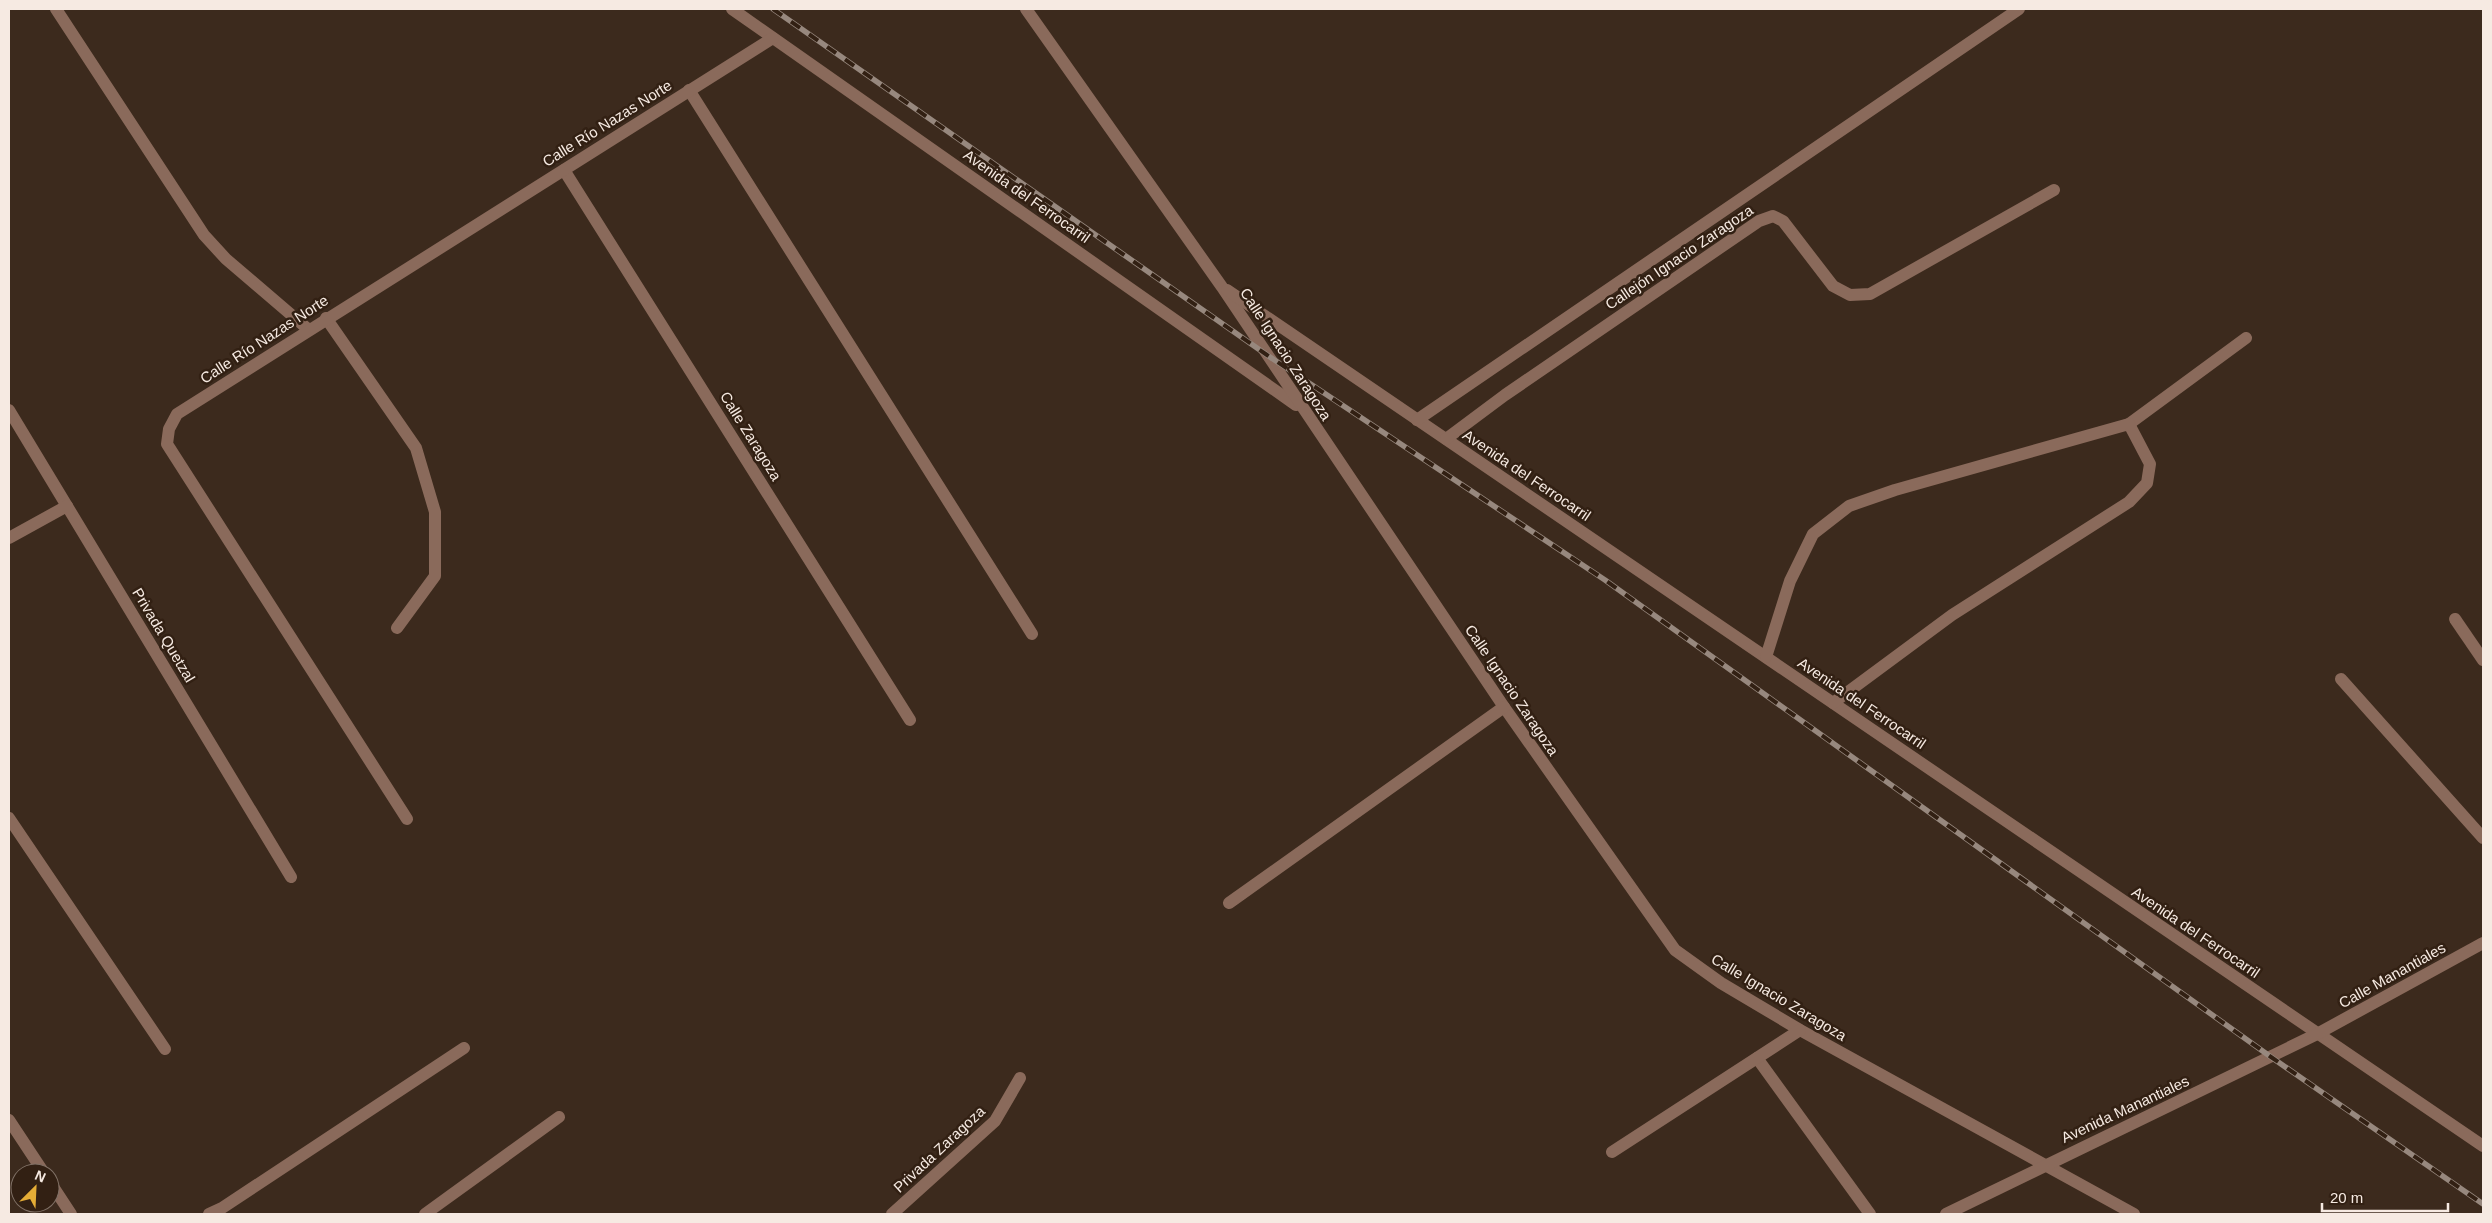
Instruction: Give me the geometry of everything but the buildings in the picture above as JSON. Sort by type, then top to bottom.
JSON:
[{"type":"street","points":[[56,9],[204,235],[226,259],[309,330]]},
{"type":"street","name":"Avenida del Ferrocarril","points":[[732,9],[1303,410]]},
{"type":"street","name":"Calle Ignacio Zaragoza","points":[[1026,9],[1222,287],[1504,707],[1674,950],[1721,983],[1800,1030],[2134,1214]]},
{"type":"street","points":[[1417,420],[2019,9]]},
{"type":"street","name":"Calle Río Nazas Norte","points":[[407,819],[167,444],[168,429],[177,414],[326,318],[773,38]]},
{"type":"street","points":[[690,90],[1032,634]]},
{"type":"street","name":"Calle Zaragoza","points":[[564,170],[910,720]]},
{"type":"street","name":"Callejón Ignacio Zaragoza","points":[[1446,439],[1505,395],[1759,221],[1773,216],[1783,221],[1833,286],[1850,296],[1870,294],[2054,190]]},
{"type":"street","name":"Avenida del Ferrocarril","points":[[1222,287],[2483,1146]]},
{"type":"street","points":[[326,318],[416,448],[435,512],[435,576],[397,628]]},
{"type":"street","points":[[1766,658],[1790,581],[1813,534],[1849,506],[1895,490],[2129,424],[2246,338]]},
{"type":"street","name":"Privada Quetzal","points":[[9,410],[291,876]]},
{"type":"street","points":[[1833,703],[1952,616],[2129,502],[2147,483],[2150,464],[2129,424]]},
{"type":"street","points":[[9,538],[67,506]]},
{"type":"street","points":[[2455,619],[2483,660]]},
{"type":"street","points":[[2341,679],[2483,838]]},
{"type":"street","points":[[1228,903],[1504,707]]},
{"type":"street","points":[[9,818],[165,1049]]},
{"type":"street","name":"Calle Manantiales","points":[[2317,1034],[2483,943]]},
{"type":"street","points":[[1612,1152],[1800,1030]]},
{"type":"street","name":"Avenida Manantiales","points":[[1946,1214],[2317,1034]]},
{"type":"street","points":[[209,1214],[222,1208],[464,1048]]},
{"type":"street","points":[[1757,1058],[1870,1214]]},
{"type":"street","name":"Privada Zaragoza","points":[[892,1214],[995,1121],[1020,1078]]},
{"type":"street","points":[[425,1214],[559,1117]]},
{"type":"street","points":[[9,1120],[37,1163]]},
{"type":"street","points":[[60,1197],[72,1214]]},
{"type":"railway","points":[[773,9],[1267,355],[1605,580],[2271,1057],[2483,1204]]}]
